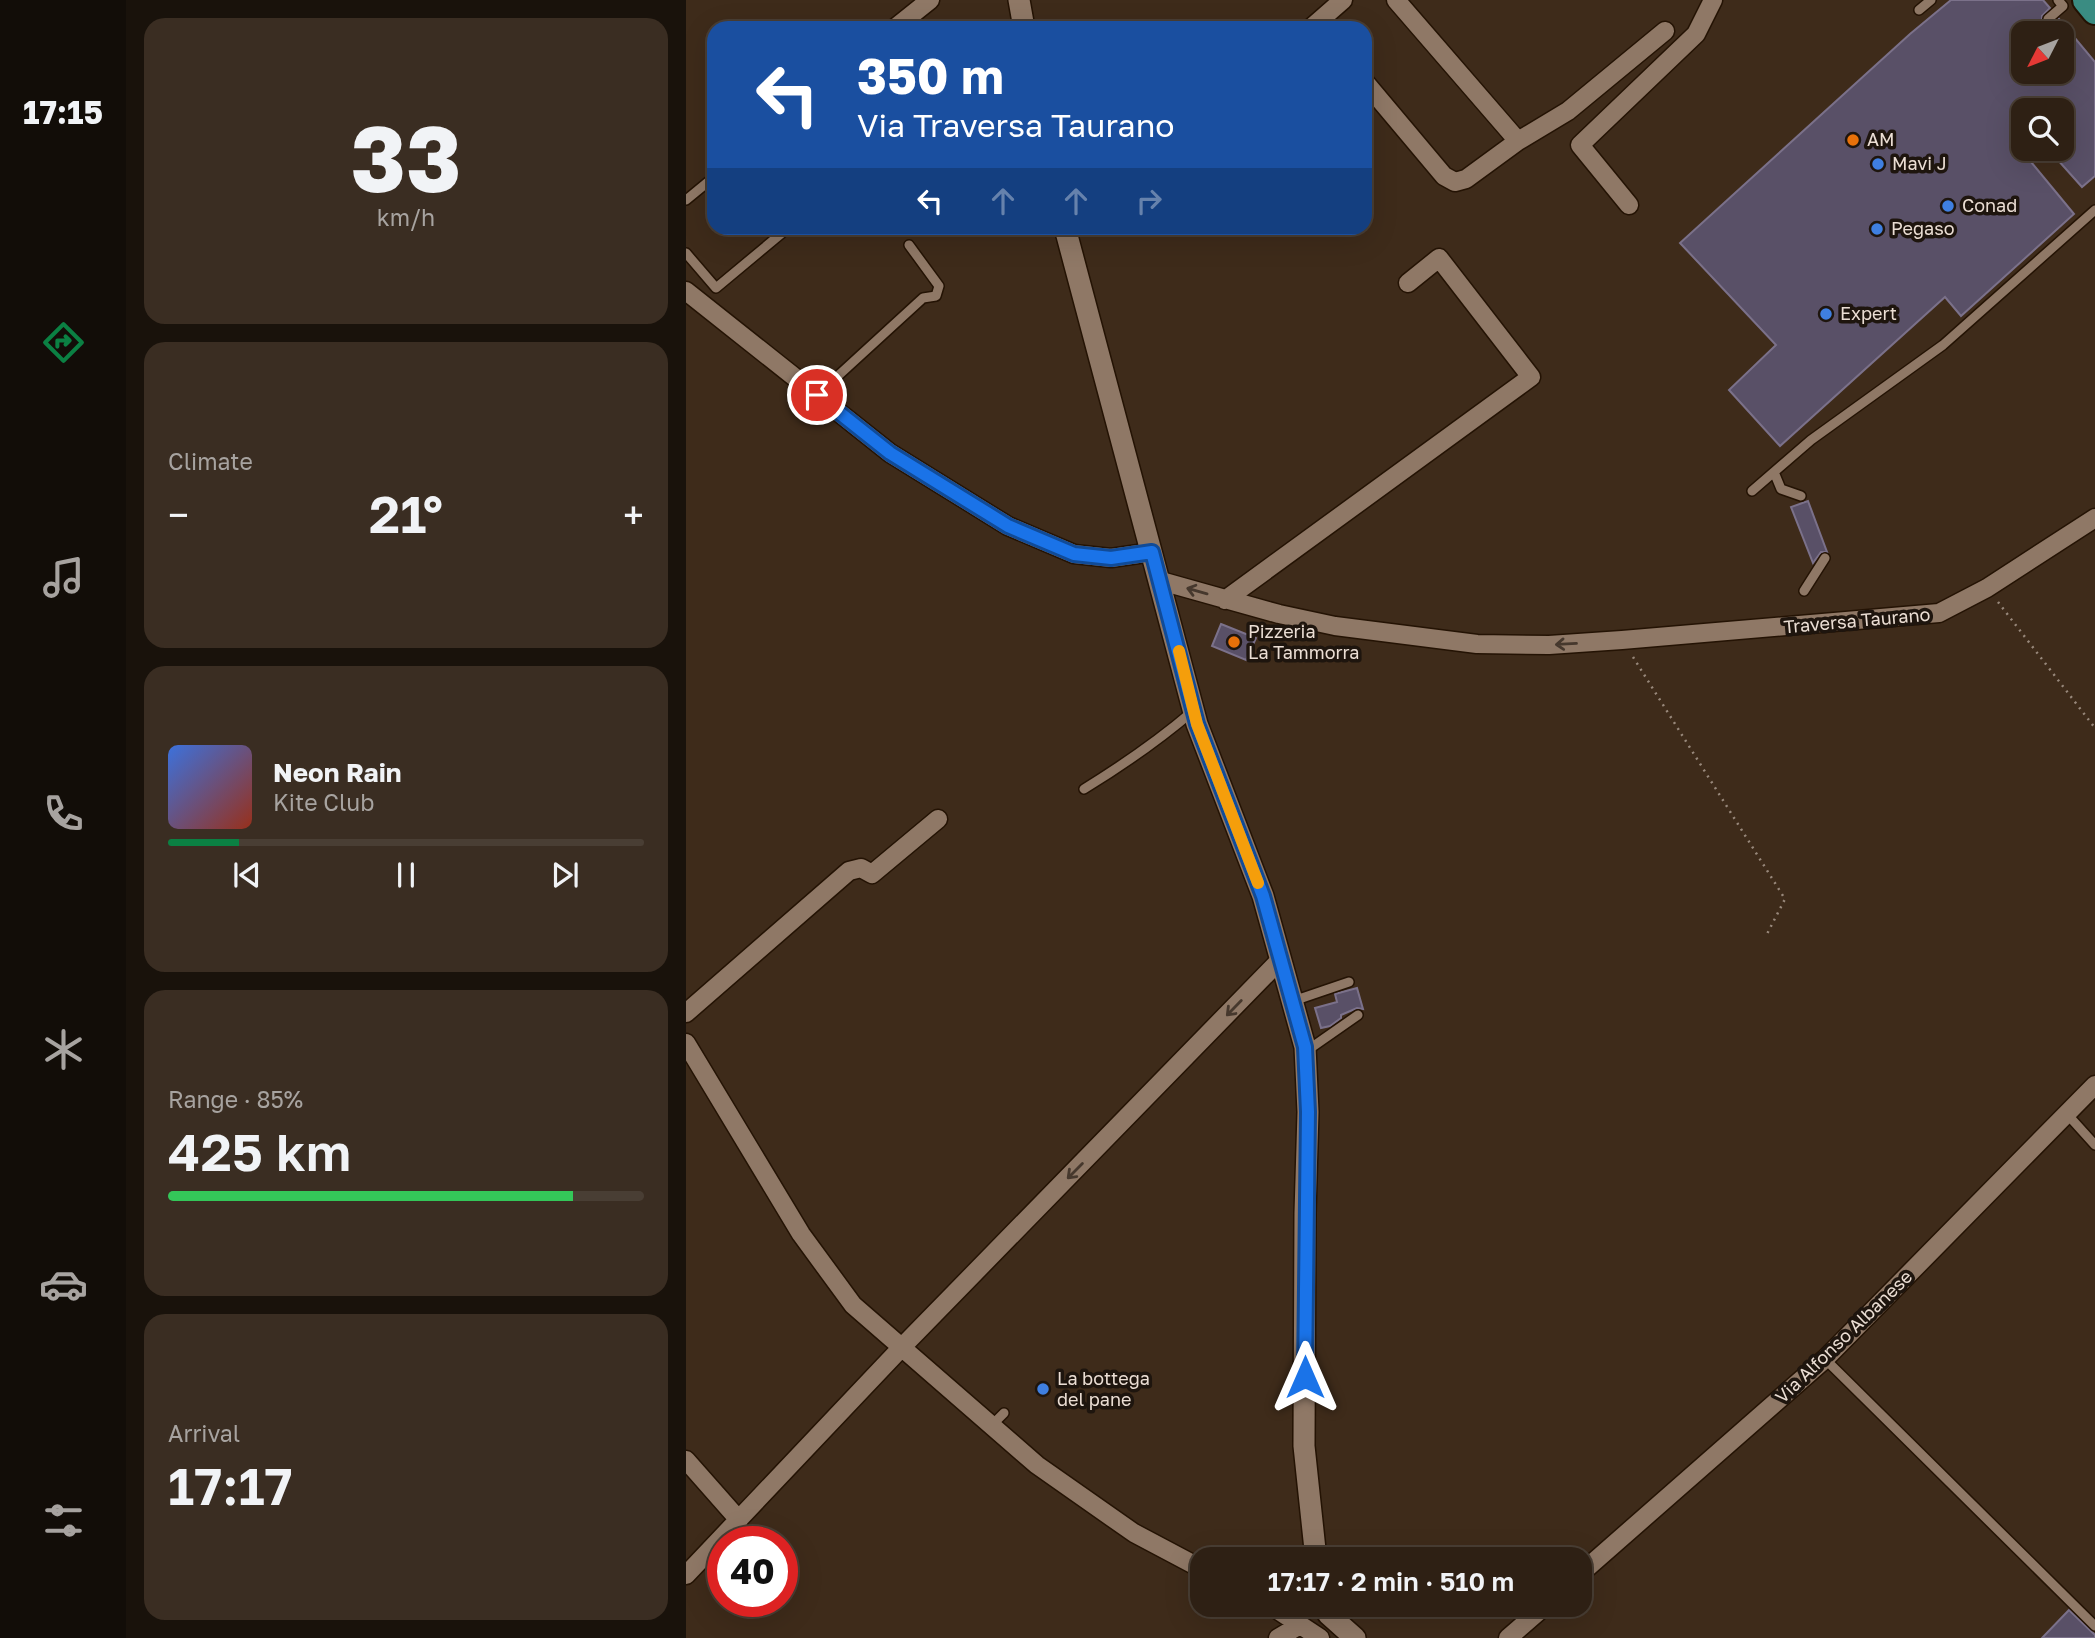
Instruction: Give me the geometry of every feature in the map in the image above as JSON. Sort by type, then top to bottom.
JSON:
[{"type":"main road","points":[[2086,0],[2095,11]]},
{"type":"street","points":[[904,21],[930,0]]},
{"type":"street","points":[[1019,0],[1023,21]]},
{"type":"street","points":[[1321,21],[1343,0]]},
{"type":"street","points":[[1396,0],[1518,141]]},
{"type":"street","points":[[1629,205],[1580,145],[1696,34],[1713,0]]},
{"type":"street","points":[[1372,90],[1444,176],[1455,182],[1466,179],[1518,141],[1568,111],[1665,32]]},
{"type":"street","points":[[1067,235],[1152,552],[1180,633],[1197,724],[1263,896],[1305,1052],[1308,1112],[1304,1446],[1315,1547]]},
{"type":"street","points":[[1225,600],[1531,377],[1439,258],[1408,283]]},
{"type":"street","points":[[686,291],[890,453],[1008,526],[1074,554],[1111,558],[1152,552]]},
{"type":"street","name":"Traversa Taurano","points":[[1161,581],[1225,600],[1335,625],[1477,644],[1549,645],[1628,640],[1939,614],[1987,588],[2095,518]]},
{"type":"street","points":[[686,1013],[849,871],[861,868],[872,874],[938,819]]},
{"type":"street","points":[[686,1575],[902,1347],[1282,959]]},
{"type":"street","points":[[686,1043],[801,1234],[853,1305],[902,1347],[998,1419],[1037,1465],[1134,1533],[1190,1563]]},
{"type":"street","name":"Via Alfonso Albanese","points":[[1592,1563],[1825,1359],[2095,1085]]},
{"type":"street","points":[[686,1460],[739,1520]]},
{"type":"street","points":[[1287,1617],[1320,1638]]},
{"type":"street","points":[[1278,1638],[1306,1630],[1320,1617]]},
{"type":"street","points":[[1330,1617],[1337,1638],[1344,1635],[1354,1638]]},
{"type":"street","points":[[1335,1617],[1354,1638]]},
{"type":"street","points":[[1508,1638],[1532,1617]]},
{"type":"lane","points":[[1919,10],[1931,0]]},
{"type":"lane","points":[[2048,19],[2063,6],[2058,0]]},
{"type":"lane","points":[[686,200],[707,183]]},
{"type":"lane","points":[[1752,491],[1811,440],[1943,345],[2095,210]]},
{"type":"lane","points":[[686,253],[716,288],[780,235]]},
{"type":"lane","points":[[817,395],[923,298],[936,296],[939,286],[909,245]]},
{"type":"lane","points":[[1774,472],[1781,489],[1801,496]]},
{"type":"lane","points":[[1804,591],[1825,558]]},
{"type":"lane","points":[[1084,789],[1144,750],[1194,710]]},
{"type":"lane","points":[[1292,997],[1302,998],[1349,982]]},
{"type":"lane","points":[[1305,1052],[1358,1015]]},
{"type":"lane","points":[[2067,1114],[2095,1145]]},
{"type":"lane","points":[[1825,1359],[2095,1626]]},
{"type":"path","points":[[1987,588],[2095,728]]},
{"type":"path","points":[[1628,640],[1785,900],[1766,934]]},
{"type":"building","name":"Pegaso","points":[[1951,0],[2043,0],[2050,8],[2042,16],[2042,21],[2011,21],[2011,84],[2074,84],[2074,37],[2095,62],[2095,176],[2082,187],[2059,161],[2074,161],[2074,98],[2011,98],[2011,161],[2030,161],[2074,214],[1961,316],[1945,297],[1780,446],[1729,390],[1776,345],[1680,243]]},
{"type":"building","points":[[1808,501],[1827,552],[1821,552],[1813,563],[1791,507]]},
{"type":"building","name":"Pizzeria La Tammorra","points":[[1221,624],[1256,638],[1246,660],[1212,646]]},
{"type":"building","points":[[1357,988],[1363,1009],[1357,1008],[1341,1015],[1341,1018],[1330,1026],[1321,1028],[1315,1008],[1337,1002],[1335,994]]},
{"type":"building","points":[[2069,1610],[2095,1638],[2042,1638]]},
{"type":"slow traffic","points":[[1179,651],[1197,724],[1258,883]]},
{"type":"place","name":"AM","points":[[1853,140]]},
{"type":"place","name":"Mavi J","points":[[1878,164]]},
{"type":"place","name":"Conad","points":[[1948,206]]},
{"type":"place","name":"Pegaso","points":[[1877,229]]},
{"type":"place","name":"Expert","points":[[1826,314]]},
{"type":"place","name":"Pizzeria La Tammorra","points":[[1234,642]]},
{"type":"place","name":"La bottega del pane","points":[[1043,1389]]},
{"type":"route","points":[[817,395],[890,453],[1008,526],[1074,554],[1111,558],[1152,552],[1197,724],[1263,896],[1305,1047],[1308,1112],[1305,1377]]}]
